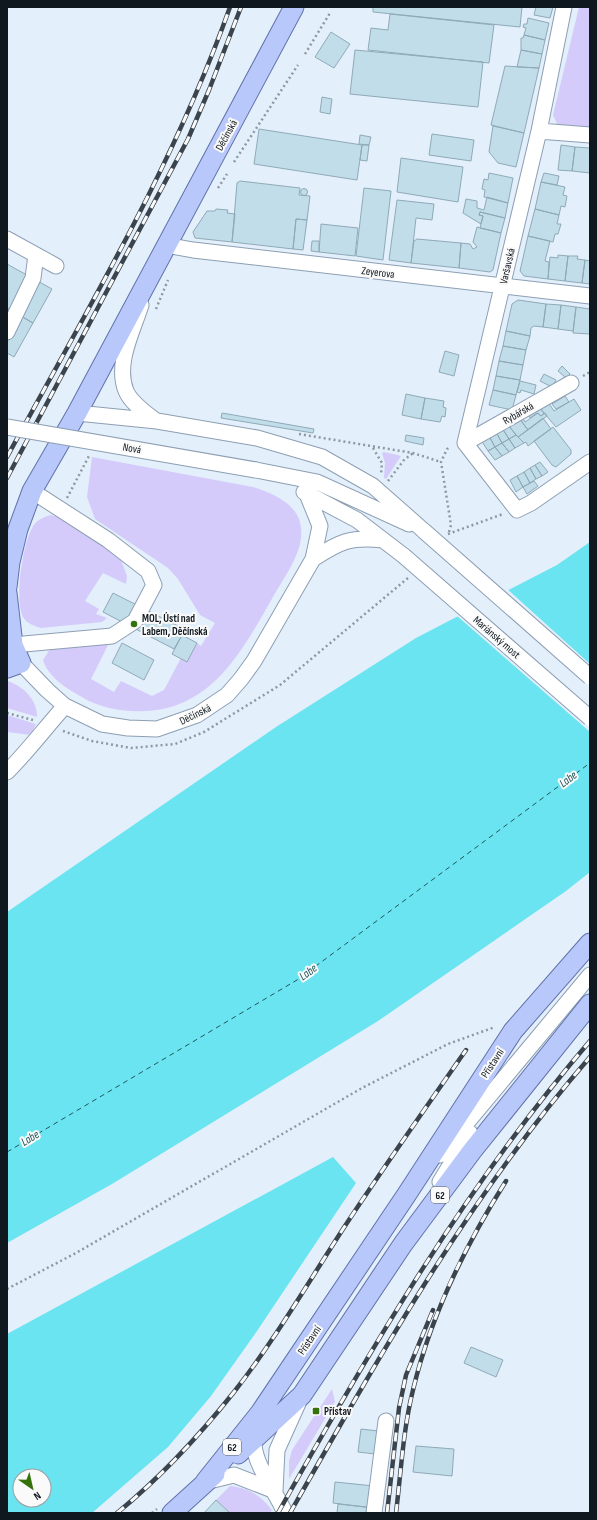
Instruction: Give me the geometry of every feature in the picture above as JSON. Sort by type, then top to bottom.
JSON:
[{"type":"main road","name":"Děčínská","points":[[7,587],[10,562],[30,496],[77,413],[156,262],[294,7]]},
{"type":"main road","points":[[7,532],[30,496]]},
{"type":"main road","name":"Děčínská","points":[[7,593],[10,645],[14,665]]},
{"type":"main road","name":"Přístavní","points":[[205,1482],[260,1413],[407,1194],[513,1031],[590,943]]},
{"type":"main road","name":"Přístavní","points":[[172,1513],[302,1395],[403,1244],[501,1114],[590,1004]]},
{"type":"street","name":"Varšavská","points":[[465,443],[539,131],[564,7]]},
{"type":"street","points":[[539,131],[590,135]]},
{"type":"street","points":[[7,239],[56,266]]},
{"type":"street","name":"Zeyerova","points":[[166,245],[502,287],[590,296]]},
{"type":"street","points":[[7,332],[33,278],[36,255]]},
{"type":"street","name":"Děčínská","points":[[156,262],[121,365],[126,391],[141,409],[157,421]]},
{"type":"street","name":"Rybářská","points":[[465,443],[571,383]]},
{"type":"street","name":"Děčínská","points":[[77,413],[157,421],[257,438],[322,457],[373,486],[424,531]]},
{"type":"street","name":"Nová","points":[[7,427],[317,482],[424,531]]},
{"type":"street","points":[[465,443],[517,510],[531,503],[590,462]]},
{"type":"street","name":"Nová","points":[[256,470],[357,520],[404,556]]},
{"type":"street","name":"Děčínská","points":[[14,665],[65,706],[102,724],[128,728],[157,729],[180,722],[202,712],[227,695],[241,679],[254,661],[313,559],[320,526],[307,494]]},
{"type":"street","points":[[10,645],[112,636],[135,621],[154,585],[148,571],[108,540],[61,510],[30,496]]},
{"type":"street","points":[[424,531],[590,677]]},
{"type":"street","name":"Děčínská","points":[[313,559],[334,545],[362,537],[384,540]]},
{"type":"street","name":"Mariánský most","points":[[404,556],[590,718]]},
{"type":"street","points":[[7,772],[28,751],[47,725],[65,706]]},
{"type":"street","name":"Přístavní","points":[[407,1194],[590,975]]},
{"type":"street","name":"Přístavní","points":[[403,1244],[463,1143],[528,1048]]},
{"type":"street","points":[[275,1491],[277,1450],[302,1395]]},
{"type":"street","points":[[260,1413],[252,1442],[256,1459],[275,1491],[285,1513]]},
{"type":"street","points":[[374,1513],[386,1421]]},
{"type":"street","points":[[205,1482],[234,1475],[275,1491]]},
{"type":"path","points":[[305,54],[330,13]]},
{"type":"path","points":[[234,162],[298,65]]},
{"type":"path","points":[[215,193],[227,174]]},
{"type":"path","points":[[154,312],[170,276]]},
{"type":"path","points":[[295,433],[413,453],[441,462]]},
{"type":"path","points":[[450,532],[451,525],[441,462],[447,449],[465,443]]},
{"type":"path","points":[[372,447],[382,463],[381,477]]},
{"type":"path","points":[[61,510],[92,450]]},
{"type":"path","points":[[384,484],[404,460],[413,453]]},
{"type":"path","points":[[444,538],[450,532],[517,510]]},
{"type":"path","points":[[62,730],[92,741],[131,748],[175,744],[204,732],[280,685],[403,584],[413,572]]},
{"type":"path","points":[[7,713],[36,721]]},
{"type":"path","points":[[7,1289],[76,1253],[362,1088],[448,1044],[499,1026]]},
{"type":"shaded area","points":[[579,7],[590,7],[590,130],[558,126],[553,115]]},
{"type":"shaded area","points":[[384,452],[401,456],[386,479],[384,478],[385,463],[382,453]]},
{"type":"shaded area","points":[[92,457],[253,487],[276,496],[290,506],[299,520],[301,537],[296,555],[248,640],[234,660],[218,678],[201,692],[181,703],[158,710],[131,711],[112,709],[87,700],[76,694],[59,682],[45,666],[43,660],[50,649],[109,643],[91,679],[114,692],[121,681],[152,696],[164,690],[181,658],[187,662],[197,643],[201,646],[215,623],[200,615],[178,579],[168,568],[95,519],[87,497]]},
{"type":"shaded area","points":[[51,515],[80,527],[121,560],[127,576],[126,584],[103,573],[85,601],[99,609],[96,614],[107,618],[102,622],[41,628],[28,623],[23,617],[20,609],[19,598],[23,558],[29,534],[37,522]]},
{"type":"shaded area","points":[[7,681],[18,686],[28,694],[35,705],[37,717],[7,708]]},
{"type":"shaded area","points":[[7,715],[36,724],[31,735],[7,732]]},
{"type":"shaded area","points":[[332,1389],[335,1402],[289,1479],[289,1461],[292,1450]]},
{"type":"shaded area","points":[[230,1486],[243,1488],[254,1493],[272,1510],[270,1513],[230,1513],[216,1500]]},
{"type":"water","name":"Labe","points":[[590,542],[590,872],[566,891],[378,1021],[112,1184],[7,1243],[7,912],[276,727],[416,638],[557,565]]},
{"type":"water","points":[[333,1157],[356,1183],[257,1331],[211,1396],[168,1447],[92,1513],[7,1513],[7,1334]]},
{"type":"pier","points":[[506,588],[590,664],[590,732],[456,615]]},
{"type":"building","points":[[373,7],[522,7],[520,27],[373,12]]},
{"type":"building","points":[[536,7],[553,7],[550,18],[534,15]]},
{"type":"building","points":[[390,14],[494,25],[489,63],[368,50],[371,28],[388,30]]},
{"type":"building","points":[[528,18],[549,23],[545,40],[524,35],[526,28],[523,27],[524,24],[527,24]]},
{"type":"building","points":[[331,32],[350,44],[334,68],[315,57]]},
{"type":"building","points":[[524,35],[545,40],[542,54],[521,50],[521,38],[523,38]]},
{"type":"building","points":[[355,50],[483,62],[478,107],[350,94]]},
{"type":"building","points":[[521,50],[542,54],[539,68],[517,67]]},
{"type":"building","points":[[505,66],[539,68],[524,133],[491,125]]},
{"type":"building","points":[[322,97],[332,99],[330,114],[320,112]]},
{"type":"building","points":[[493,126],[524,133],[516,167],[498,163],[489,152]]},
{"type":"building","points":[[259,129],[362,145],[357,180],[254,164]]},
{"type":"building","points":[[432,134],[474,140],[471,161],[429,155]]},
{"type":"building","points":[[360,135],[371,137],[369,145],[359,144]]},
{"type":"building","points":[[362,145],[369,145],[367,161],[360,160]]},
{"type":"building","points":[[561,145],[575,147],[572,171],[558,170]]},
{"type":"building","points":[[575,147],[590,148],[590,173],[572,171]]},
{"type":"building","points":[[401,158],[463,167],[458,202],[397,192]]},
{"type":"building","points":[[489,173],[513,178],[508,203],[484,197],[485,190],[482,189],[484,179],[488,180]]},
{"type":"building","points":[[544,173],[559,176],[557,185],[541,182]]},
{"type":"building","points":[[240,181],[300,188],[299,195],[310,196],[307,220],[296,219],[293,249],[232,242],[237,183]]},
{"type":"building","points":[[541,182],[565,187],[563,195],[567,196],[565,207],[561,206],[559,215],[535,209]]},
{"type":"building","points":[[304,188],[307,189],[307,195],[304,196],[301,195],[300,192],[301,189]]},
{"type":"building","points":[[364,188],[391,191],[383,260],[356,256]]},
{"type":"building","points":[[487,197],[508,203],[505,218],[480,212],[479,215],[483,216],[481,224],[463,213],[466,199],[477,201],[477,208],[484,210]]},
{"type":"building","points":[[397,200],[434,204],[432,220],[416,218],[411,263],[389,260]]},
{"type":"building","points":[[216,209],[228,210],[227,213],[235,214],[232,242],[195,238],[193,232],[207,211],[215,211]]},
{"type":"building","points":[[535,209],[559,215],[557,224],[561,224],[558,234],[555,234],[553,242],[528,236]]},
{"type":"building","points":[[480,212],[505,218],[501,233],[480,228],[483,216],[479,215]]},
{"type":"building","points":[[296,219],[307,220],[303,250],[293,249]]},
{"type":"building","points":[[321,224],[358,228],[355,256],[319,252]]},
{"type":"building","points":[[477,227],[501,233],[493,270],[490,272],[459,268],[461,243],[470,244],[473,249],[477,247],[473,242]]},
{"type":"building","points":[[528,236],[550,241],[545,261],[549,262],[548,279],[524,276],[520,271]]},
{"type":"building","points":[[417,239],[461,243],[459,268],[411,263],[414,241]]},
{"type":"building","points":[[312,241],[319,241],[319,252],[311,251]]},
{"type":"building","points":[[558,255],[568,256],[565,281],[548,279],[550,257],[558,258]]},
{"type":"building","points":[[568,256],[578,256],[577,259],[585,260],[582,283],[565,281]]},
{"type":"building","points":[[585,260],[590,261],[590,284],[582,283]]},
{"type":"building","points":[[7,264],[52,289],[33,323],[7,308]]},
{"type":"building","points":[[518,300],[546,304],[543,327],[534,326],[531,328],[530,336],[506,331],[512,304]]},
{"type":"building","points":[[546,304],[561,305],[558,329],[543,327]]},
{"type":"building","points":[[561,305],[576,307],[573,331],[558,329]]},
{"type":"building","points":[[576,307],[590,309],[590,334],[573,333]]},
{"type":"building","points":[[7,308],[33,323],[14,357],[7,353]]},
{"type":"building","points":[[506,331],[530,336],[526,350],[503,346]]},
{"type":"building","points":[[503,346],[526,350],[523,365],[499,361]]},
{"type":"building","points":[[445,351],[459,355],[454,376],[439,372]]},
{"type":"building","points":[[499,361],[523,365],[520,380],[496,376]]},
{"type":"building","points":[[562,366],[570,374],[566,378],[558,371]]},
{"type":"building","points":[[544,374],[556,380],[552,387],[540,381]]},
{"type":"building","points":[[496,376],[520,380],[516,395],[493,390]]},
{"type":"building","points":[[520,381],[536,385],[534,394],[521,390],[520,393],[517,392]]},
{"type":"building","points":[[493,390],[516,395],[512,410],[489,405]]},
{"type":"building","points":[[406,394],[425,398],[421,419],[402,415]]},
{"type":"building","points":[[565,396],[569,402],[556,409],[552,404]]},
{"type":"building","points":[[425,398],[444,401],[443,407],[446,408],[445,417],[442,416],[440,422],[421,419]]},
{"type":"building","points":[[574,399],[581,410],[556,427],[539,407],[548,402],[554,411]]},
{"type":"building","points":[[539,407],[544,413],[541,416],[537,413],[530,418],[528,413]]},
{"type":"building","points":[[222,413],[314,429],[313,433],[221,418]]},
{"type":"building","points":[[538,413],[541,416],[545,413],[547,416],[528,430],[519,418],[522,417],[525,422]]},
{"type":"building","points":[[519,418],[528,430],[518,437],[508,425]]},
{"type":"building","points":[[543,418],[551,429],[528,446],[526,442],[524,443],[518,437]]},
{"type":"building","points":[[508,425],[516,435],[509,439],[502,428]]},
{"type":"building","points":[[553,427],[571,450],[571,454],[556,467],[552,465],[534,441]]},
{"type":"building","points":[[502,428],[509,439],[502,443],[496,432]]},
{"type":"building","points":[[496,432],[502,443],[495,447],[489,436]]},
{"type":"building","points":[[406,435],[424,438],[423,445],[405,441]]},
{"type":"building","points":[[516,435],[524,443],[515,448],[509,439]]},
{"type":"building","points":[[489,436],[495,447],[488,451],[481,440]]},
{"type":"building","points":[[509,439],[515,448],[509,452],[502,443]]},
{"type":"building","points":[[502,443],[509,452],[502,456],[495,447]]},
{"type":"building","points":[[495,447],[502,456],[495,460],[488,451]]},
{"type":"building","points":[[540,462],[548,472],[542,476],[535,465]]},
{"type":"building","points":[[535,465],[542,476],[536,479],[530,468]]},
{"type":"building","points":[[530,468],[536,479],[530,483],[524,472]]},
{"type":"building","points":[[524,472],[530,483],[523,487],[517,476]]},
{"type":"building","points":[[517,476],[523,487],[516,492],[510,480]]},
{"type":"building","points":[[534,481],[538,486],[527,494],[523,487]]},
{"type":"building","points":[[113,593],[188,631],[185,636],[182,635],[174,649],[103,612]]},
{"type":"building","points":[[182,635],[197,643],[187,662],[172,654]]},
{"type":"building","points":[[122,643],[154,660],[144,680],[112,663]]},
{"type":"building","points":[[471,1347],[503,1360],[496,1377],[464,1363]]},
{"type":"building","points":[[361,1429],[378,1431],[375,1454],[358,1452]]},
{"type":"building","points":[[416,1446],[454,1449],[452,1476],[413,1472]]},
{"type":"building","points":[[335,1482],[374,1486],[372,1508],[333,1503]]},
{"type":"building","points":[[216,1500],[230,1513],[204,1513]]},
{"type":"building","points":[[338,1504],[367,1507],[366,1513],[337,1513]]},
{"type":"ferry route","points":[[7,1152],[297,980],[590,763]]},
{"type":"railway","points":[[7,457],[98,292],[156,180],[208,66],[230,7]]},
{"type":"railway","points":[[7,478],[188,139],[209,90],[241,7]]},
{"type":"railway","points":[[278,1513],[313,1451],[422,1269],[502,1152],[590,1041]]},
{"type":"railway","points":[[117,1513],[179,1456],[249,1373],[358,1206],[466,1050]]},
{"type":"railway","points":[[290,1513],[358,1394],[466,1220],[505,1164],[546,1110],[590,1057]]},
{"type":"railway","points":[[396,1513],[410,1405],[420,1362],[429,1334],[463,1256],[506,1181]]},
{"type":"railway","points":[[387,1513],[399,1408],[406,1375],[433,1310]]},
{"type":"place","name":"MOL, Ústí nad Labem, Děčínská","points":[[134,624]]},
{"type":"place","name":"Přístav","points":[[316,1411]]}]
